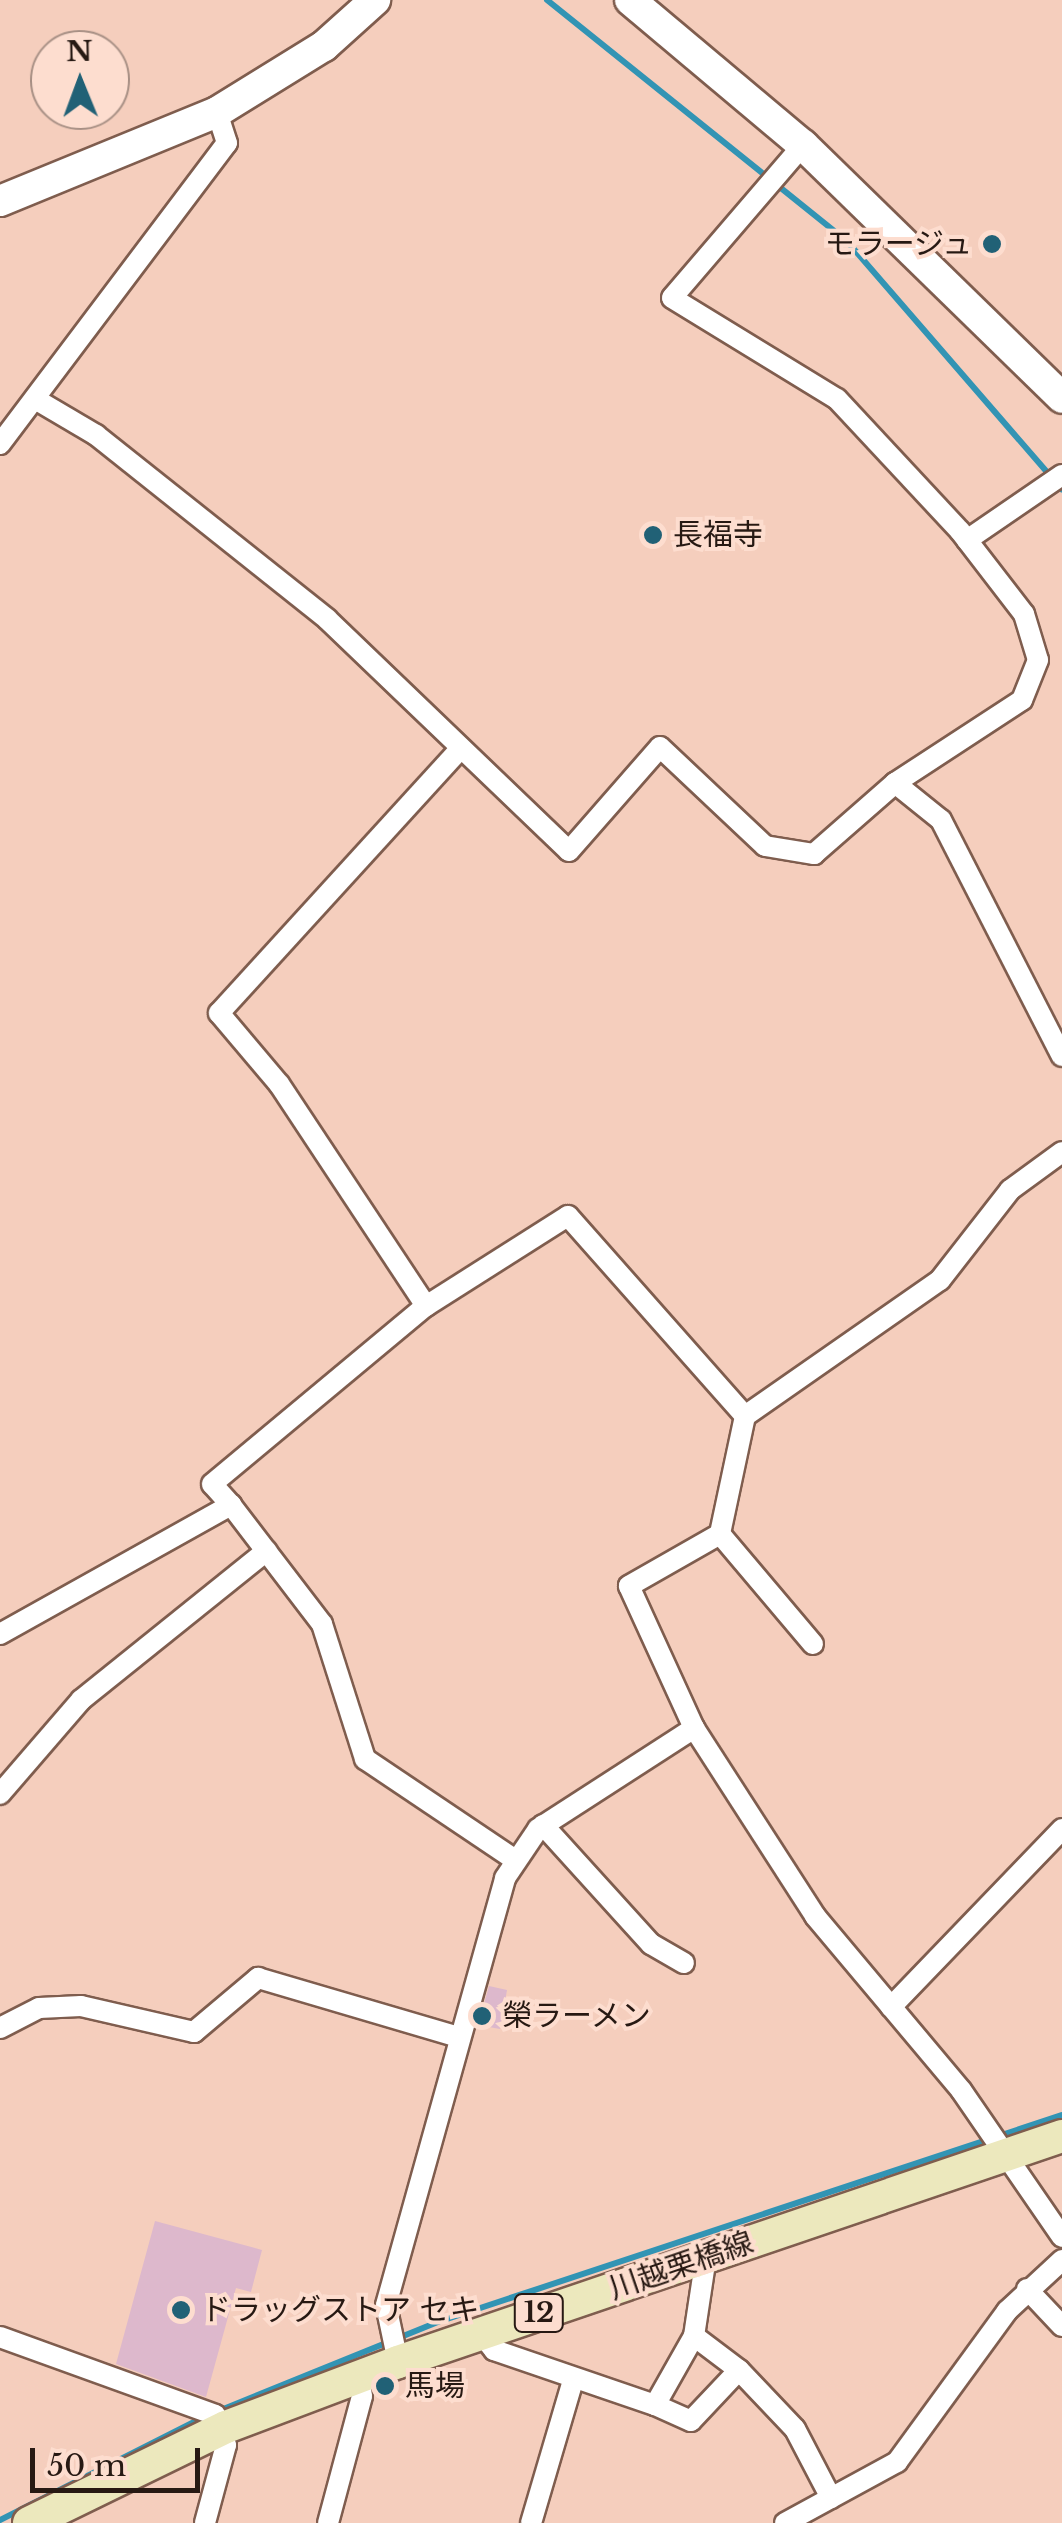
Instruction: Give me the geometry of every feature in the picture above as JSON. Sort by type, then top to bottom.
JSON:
[{"type":"main road","name":"川越栗橋線","points":[[29,2523],[226,2427],[359,2376],[1062,2136]]},
{"type":"street","points":[[0,201],[217,112],[324,46],[375,0]]},
{"type":"street","points":[[630,0],[803,145],[1062,398]]},
{"type":"street","points":[[0,444],[228,143],[217,112]]},
{"type":"street","points":[[35,399],[96,435],[328,619],[569,851],[660,747],[765,846],[814,854],[895,783],[1022,700],[1038,676],[1024,614],[967,540],[837,399],[672,298],[803,145]]},
{"type":"street","points":[[967,540],[1062,475]]},
{"type":"street","points":[[426,1306],[280,1084],[219,1013],[460,749]]},
{"type":"street","points":[[895,783],[941,820],[1062,1056]]},
{"type":"street","points":[[1062,1152],[1010,1190],[940,1280],[746,1416],[720,1534],[629,1586],[694,1728],[815,1916],[960,2090],[1000,2158],[1062,2237]]},
{"type":"street","points":[[514,1859],[366,1759],[322,1624],[212,1484],[426,1306],[568,1216],[746,1416]]},
{"type":"street","points":[[0,1634],[231,1505]]},
{"type":"street","points":[[720,1534],[813,1644]]},
{"type":"street","points":[[0,1794],[80,1700],[266,1550]]},
{"type":"street","points":[[398,2362],[386,2306],[455,2036],[514,1859],[543,1825],[694,1728]]},
{"type":"street","points":[[543,1825],[651,1944],[684,1964]]},
{"type":"street","points":[[891,2007],[1062,1829]]},
{"type":"street","points":[[0,2028],[39,2008],[81,2006],[194,2032],[258,1978],[455,2036]]},
{"type":"street","points":[[655,2405],[694,2336],[706,2258]]},
{"type":"street","points":[[785,2523],[897,2462],[1027,2289],[1062,2260]]},
{"type":"street","points":[[1027,2289],[1062,2326]]},
{"type":"street","points":[[480,2332],[494,2350],[692,2421],[739,2370]]},
{"type":"street","points":[[694,2336],[739,2370],[795,2429],[831,2498]]},
{"type":"street","points":[[0,2337],[201,2405],[226,2427],[205,2523]]},
{"type":"street","points":[[328,2523],[362,2396],[359,2376]]},
{"type":"street","points":[[531,2523],[573,2380]]},
{"type":"building","points":[[489,1986],[507,1990],[500,2029],[478,2025]]},
{"type":"building","points":[[155,2221],[262,2250],[251,2292],[236,2288],[206,2397],[116,2364]]},
{"type":"waterway","points":[[547,0],[846,240],[1062,489]]},
{"type":"waterway","points":[[216,2412],[438,2322],[1062,2115]]},
{"type":"waterway","points":[[0,2520],[204,2417]]},
{"type":"place","name":"モラージュ","points":[[992,244]]},
{"type":"place","name":"長福寺","points":[[653,535]]},
{"type":"place","name":"榮ラーメン","points":[[482,2016]]},
{"type":"place","name":"ドラッグストア セキ","points":[[181,2310]]},
{"type":"place","name":"馬場","points":[[385,2386]]}]
